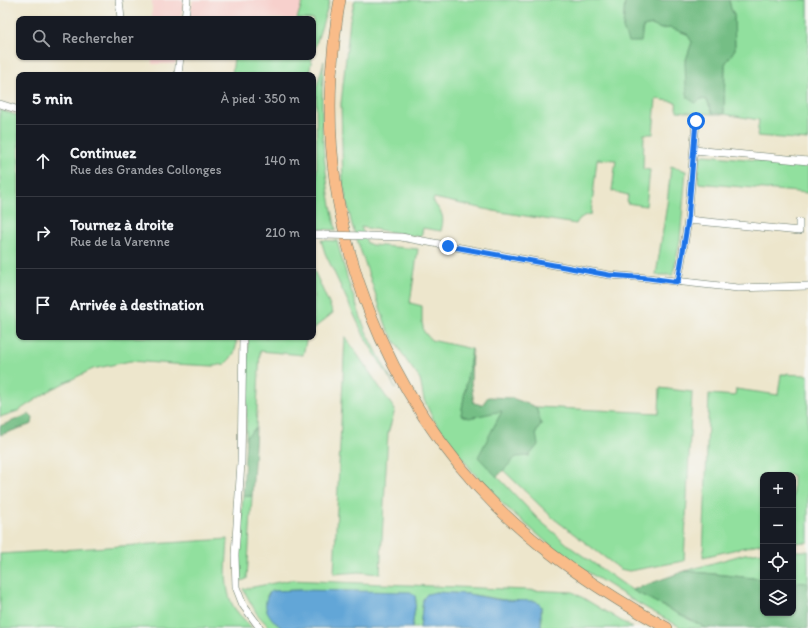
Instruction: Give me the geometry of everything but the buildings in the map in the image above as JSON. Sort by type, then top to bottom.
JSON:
[{"type":"main road","points":[[340,0],[332,55],[330,96],[331,141],[337,201],[353,267],[371,316],[394,367],[409,395],[427,423],[452,457],[500,510],[544,549],[582,577],[667,628]]},
{"type":"street","points":[[119,0],[120,16]]},
{"type":"street","points":[[185,16],[187,0]]},
{"type":"street","points":[[178,72],[180,60]]},
{"type":"street","points":[[0,104],[16,109]]},
{"type":"street","points":[[678,282],[688,220],[696,121]]},
{"type":"street","points":[[694,150],[808,161]]},
{"type":"street","points":[[688,220],[799,231],[799,222]]},
{"type":"street","points":[[316,235],[400,237],[609,275],[738,288],[808,286]]},
{"type":"street","points":[[243,340],[241,463],[235,555],[236,587],[243,605],[260,628]]},
{"type":"shaded area","points":[[152,0],[184,0],[181,16],[152,16]]},
{"type":"shaded area","points":[[193,0],[305,0],[301,6],[298,16],[190,16]]},
{"type":"shaded area","points":[[152,60],[176,60],[175,64],[152,64]]},
{"type":"green space","points":[[305,0],[330,0],[316,44],[316,16],[298,16],[301,6]]},
{"type":"green space","points":[[355,0],[625,0],[623,28],[652,25],[661,29],[671,28],[687,34],[692,42],[685,63],[702,99],[707,100],[713,114],[677,111],[676,102],[656,99],[653,134],[644,134],[643,169],[650,170],[646,206],[627,203],[628,195],[612,191],[616,160],[597,159],[591,214],[582,217],[576,224],[494,211],[434,198],[433,201],[441,212],[443,218],[441,231],[423,228],[421,237],[361,227],[367,243],[372,245],[418,249],[410,303],[422,306],[422,322],[424,332],[431,340],[472,349],[461,415],[502,411],[479,457],[538,519],[573,549],[632,590],[706,628],[682,628],[634,601],[561,555],[503,504],[472,471],[433,419],[424,400],[420,379],[406,360],[387,328],[352,225],[343,185],[341,104],[350,19]]},
{"type":"green space","points":[[625,0],[729,0],[734,15],[735,49],[725,64],[724,114],[713,114],[707,100],[701,99],[695,103],[688,98],[685,63],[692,42],[687,34],[671,28],[661,29],[652,25],[643,27],[641,42],[628,42],[623,28]]},
{"type":"green space","points":[[729,0],[808,0],[808,140],[757,136],[759,120],[724,114],[725,64],[735,49],[734,15]]},
{"type":"green space","points":[[234,60],[312,60],[310,72],[232,72]]},
{"type":"green space","points":[[324,61],[322,131],[328,187],[336,230],[317,229],[316,89]]},
{"type":"green space","points":[[0,110],[16,115],[16,340],[236,340],[236,347],[234,353],[225,364],[214,366],[130,361],[93,369],[52,389],[18,411],[0,417]]},
{"type":"green space","points":[[705,155],[808,165],[808,193],[698,183],[699,157]]},
{"type":"green space","points":[[671,166],[686,171],[680,240],[673,275],[656,275],[667,204]]},
{"type":"green space","points":[[321,240],[337,241],[349,284],[365,329],[396,389],[365,338],[325,253]]},
{"type":"green space","points":[[316,275],[333,313],[316,327]]},
{"type":"green space","points":[[345,336],[395,410],[388,433],[380,574],[359,572],[334,574]]},
{"type":"green space","points":[[248,340],[306,340],[303,355],[260,351],[256,428],[246,437]]},
{"type":"green space","points":[[472,349],[471,383],[474,403],[482,405],[488,397],[512,398],[536,407],[541,424],[536,433],[538,445],[529,456],[516,457],[497,477],[478,457],[502,411],[469,418],[461,415]]},
{"type":"green space","points":[[781,374],[808,375],[808,542],[796,543],[796,472],[760,472],[760,544],[703,557],[709,394],[735,396],[736,389],[778,395]]},
{"type":"green space","points":[[660,388],[692,392],[684,561],[629,571],[620,569],[553,518],[503,470],[536,433],[541,424],[536,407],[659,413]]},
{"type":"green space","points":[[30,414],[33,418],[32,424],[0,435],[0,426]]},
{"type":"green space","points":[[256,428],[252,496],[243,496],[246,437]]},
{"type":"green space","points":[[243,496],[252,496],[247,579],[241,581],[239,556]]},
{"type":"green space","points":[[228,539],[226,575],[228,593],[235,609],[252,628],[0,628],[0,554]]},
{"type":"green space","points":[[796,551],[808,551],[808,583],[796,582]]},
{"type":"green space","points":[[760,552],[760,579],[685,571],[745,554]]},
{"type":"green space","points":[[685,571],[760,579],[760,616],[796,616],[796,582],[808,583],[808,628],[706,628],[632,590]]},
{"type":"green space","points":[[290,580],[573,592],[633,628],[541,628],[541,606],[468,594],[436,592],[423,599],[420,628],[412,628],[416,602],[415,596],[300,590],[271,591],[267,595],[267,611],[282,628],[270,628],[257,614],[243,589]]},
{"type":"water","points":[[300,590],[411,592],[415,596],[416,602],[412,628],[282,628],[273,620],[267,611],[267,596],[271,591]]},
{"type":"water","points":[[436,592],[468,594],[500,600],[536,601],[541,606],[541,628],[420,628],[423,599],[427,594]]},
{"type":"route","points":[[448,246],[609,275],[678,282],[688,220],[696,121]]}]
